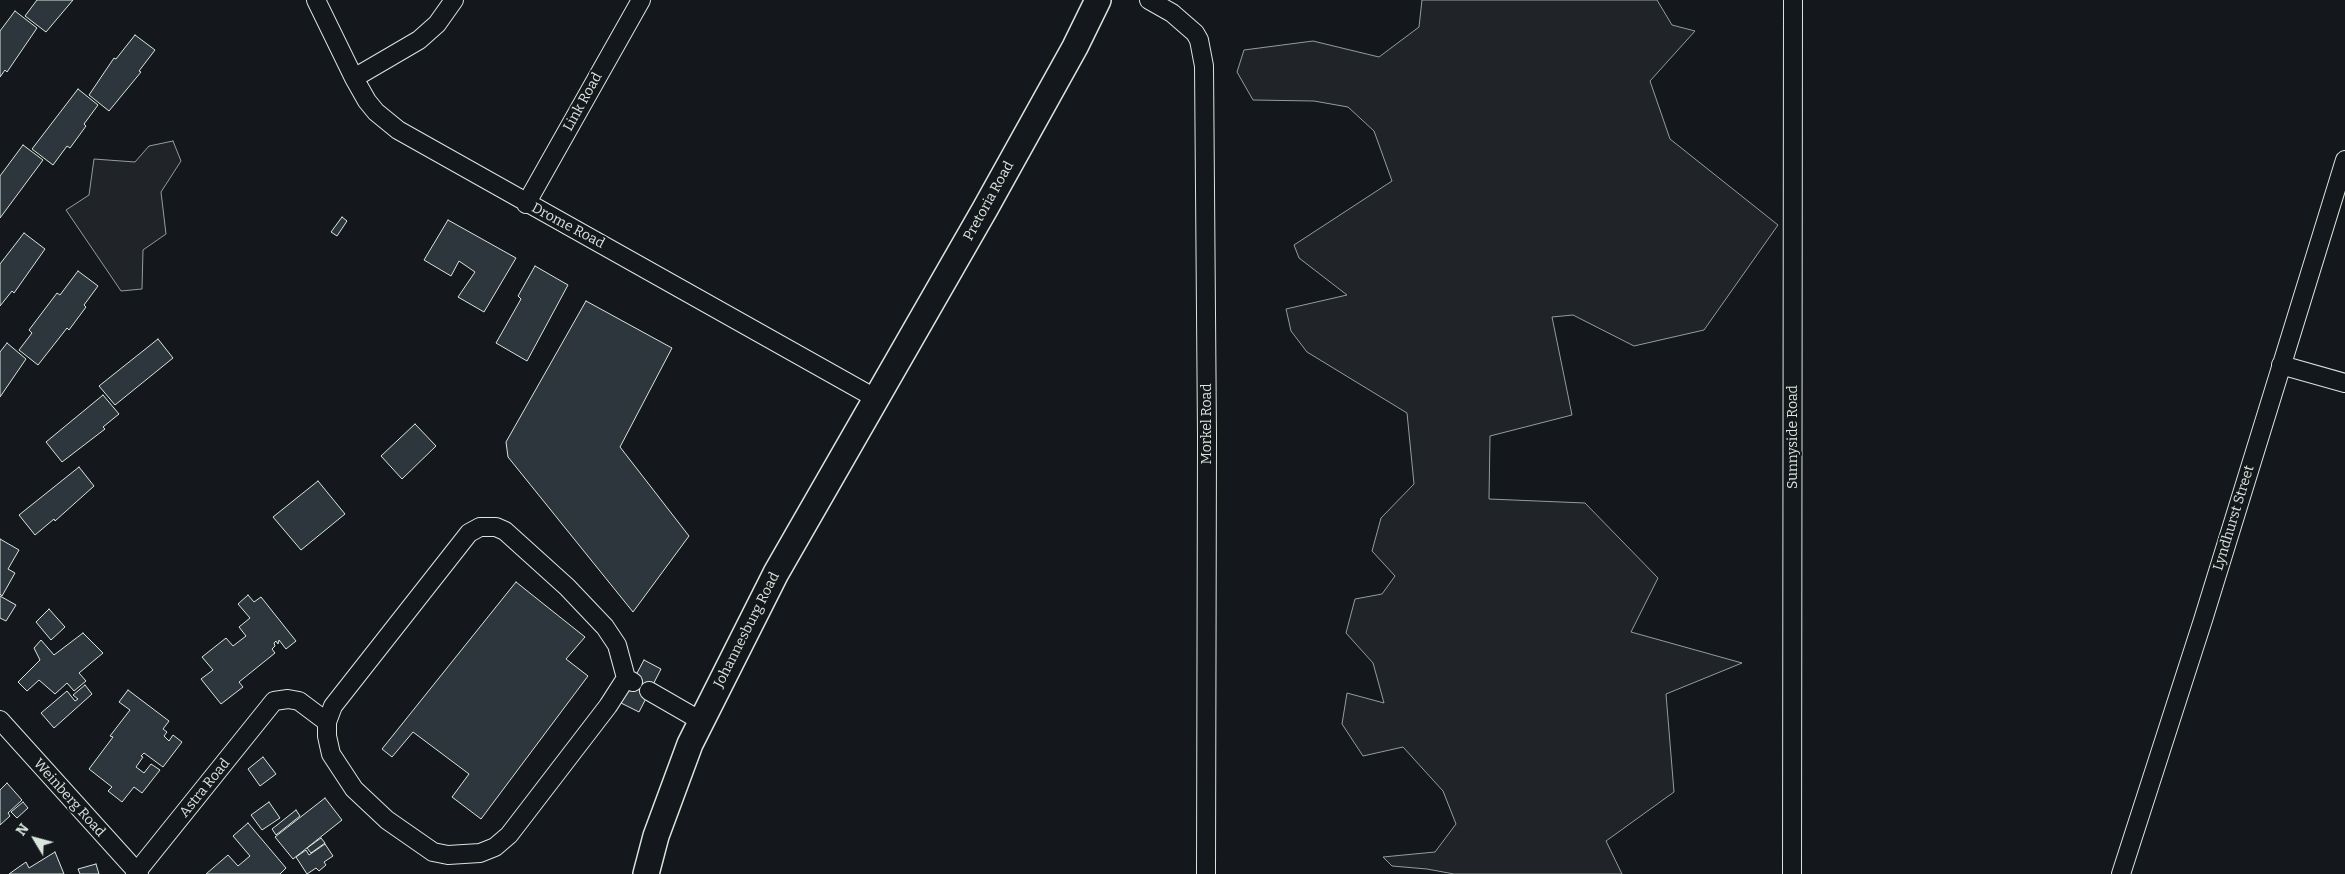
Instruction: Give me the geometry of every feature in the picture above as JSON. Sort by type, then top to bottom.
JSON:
[{"type":"main road","name":"Pretoria Road","points":[[875,398],[985,209],[1075,47],[1098,0]]},
{"type":"main road","name":"Johannesburg Road","points":[[646,874],[677,777],[702,721],[776,573],[875,398]]},
{"type":"street","name":"Drome Road","points":[[316,0],[354,78],[376,112],[398,130],[526,204],[609,247],[875,398]]},
{"type":"street","points":[[354,78],[424,36],[437,24],[454,0]]},
{"type":"street","name":"Link Road","points":[[526,204],[641,0]]},
{"type":"street","name":"Morkel Road","points":[[1150,0],[1172,13],[1195,32],[1200,40],[1204,66],[1207,436],[1206,874]]},
{"type":"street","name":"Sunnyside Road","points":[[1792,874],[1793,0]]},
{"type":"street","name":"Lyndhurst Street","points":[[2121,874],[2345,160]]},
{"type":"street","points":[[2282,365],[2345,384]]},
{"type":"street","points":[[480,527],[496,527],[506,531],[567,587],[605,626],[617,645],[629,680],[509,835],[495,847],[466,856],[433,852],[387,820],[354,790],[331,754],[327,736],[327,722],[333,706],[362,668],[469,534],[480,527]]},
{"type":"street","points":[[649,691],[702,721]]},
{"type":"street","name":"Astra Road","points":[[137,873],[274,701],[299,700],[327,722]]},
{"type":"street","name":"Weinberg Road","points":[[0,720],[137,873]]},
{"type":"shaded area","points":[[1422,0],[1657,0],[1672,25],[1695,31],[1650,81],[1670,139],[1778,225],[1704,330],[1634,346],[1573,315],[1552,317],[1572,415],[1490,436],[1489,499],[1585,503],[1658,578],[1631,632],[1742,663],[1666,694],[1674,792],[1606,841],[1622,874],[1454,874],[1427,869],[1392,866],[1383,857],[1435,852],[1456,824],[1443,791],[1403,747],[1363,756],[1342,724],[1347,693],[1384,703],[1373,663],[1346,633],[1355,599],[1382,594],[1395,576],[1372,551],[1381,518],[1414,484],[1407,413],[1307,352],[1291,331],[1286,309],[1347,295],[1299,258],[1294,245],[1392,181],[1374,131],[1348,107],[1314,101],[1253,100],[1237,72],[1244,50],[1313,41],[1379,57],[1419,27]]},
{"type":"shaded area","points":[[173,141],[181,161],[161,192],[166,234],[143,250],[142,289],[121,291],[66,210],[89,195],[94,159],[135,162],[149,146]]},
{"type":"building","points":[[37,0],[73,0],[46,32],[25,16]]},
{"type":"building","points":[[15,11],[37,28],[7,72],[5,70],[0,77],[0,31]]},
{"type":"building","points":[[135,35],[155,50],[139,71],[141,72],[109,111],[89,95],[114,58],[116,59]]},
{"type":"building","points":[[78,89],[98,105],[70,148],[67,146],[53,165],[32,149]]},
{"type":"building","points":[[23,145],[43,160],[0,218],[0,176]]},
{"type":"building","points":[[342,217],[347,221],[337,236],[331,232]]},
{"type":"building","points":[[448,220],[516,258],[484,312],[458,297],[475,272],[459,261],[451,276],[424,260]]},
{"type":"building","points":[[24,233],[45,249],[14,293],[12,291],[0,306],[0,264]]},
{"type":"building","points":[[535,266],[568,285],[527,361],[496,343],[521,299],[518,296]]},
{"type":"building","points":[[78,271],[98,286],[84,305],[86,307],[69,330],[67,328],[38,365],[19,350],[32,333],[29,330],[57,293],[60,295]]},
{"type":"building","points":[[586,301],[672,348],[620,447],[689,536],[633,612],[508,457],[506,442]]},
{"type":"building","points":[[158,339],[173,358],[115,405],[99,386]]},
{"type":"building","points":[[7,343],[26,359],[0,397],[0,352]]},
{"type":"building","points":[[103,395],[119,414],[103,427],[105,429],[62,462],[46,442]]},
{"type":"building","points":[[415,424],[436,446],[402,479],[381,456]]},
{"type":"building","points":[[79,467],[94,486],[55,521],[54,519],[35,535],[19,515]]},
{"type":"building","points":[[318,481],[345,514],[301,550],[273,517]]},
{"type":"building","points":[[0,539],[19,550],[8,569],[15,573],[2,596],[0,594]]},
{"type":"building","points":[[516,582],[585,637],[566,659],[588,676],[481,819],[452,797],[469,774],[413,732],[392,757],[382,749]]},
{"type":"building","points":[[248,595],[254,602],[261,597],[296,641],[286,649],[279,640],[278,644],[276,641],[272,649],[275,653],[239,682],[243,687],[221,704],[201,679],[213,670],[202,657],[226,638],[233,646],[246,636],[239,627],[250,618],[238,604]]},
{"type":"building","points":[[0,596],[16,605],[6,621],[0,618]]},
{"type":"building","points":[[49,609],[65,627],[51,640],[36,622]]},
{"type":"building","points":[[83,633],[103,653],[79,673],[86,681],[74,691],[67,683],[55,694],[39,680],[27,691],[18,682],[40,660],[34,648],[41,640],[54,655]]},
{"type":"building","points":[[644,660],[661,669],[639,712],[621,703]]},
{"type":"building","points":[[85,685],[92,694],[54,728],[41,713],[67,691],[75,701],[78,699],[73,695]]},
{"type":"building","points":[[128,690],[169,721],[163,729],[167,732],[164,736],[169,741],[173,735],[182,742],[163,767],[144,753],[141,756],[143,757],[136,767],[144,773],[151,764],[160,770],[142,793],[134,787],[122,802],[108,791],[112,787],[89,769],[113,737],[110,736],[130,710],[119,702]]},
{"type":"building","points":[[263,757],[276,774],[260,786],[248,769]]},
{"type":"building","points":[[7,783],[22,800],[8,813],[10,816],[0,825],[0,790]]},
{"type":"building","points":[[325,798],[342,820],[293,859],[275,837]]},
{"type":"building","points":[[23,802],[28,808],[17,818],[11,812]]},
{"type":"building","points":[[269,802],[280,818],[262,830],[251,815]]},
{"type":"building","points":[[296,810],[300,816],[276,835],[272,829]]},
{"type":"building","points":[[248,823],[286,868],[280,874],[206,874],[228,855],[238,866],[250,856],[233,836]]},
{"type":"building","points":[[321,838],[325,843],[311,853],[307,848]]},
{"type":"building","points":[[325,844],[333,856],[324,862],[326,865],[319,871],[316,868],[307,874],[296,857],[306,850],[309,855]]},
{"type":"building","points":[[55,852],[64,874],[9,874],[26,862],[29,868]]},
{"type":"building","points":[[96,864],[99,874],[80,874],[78,869]]}]
